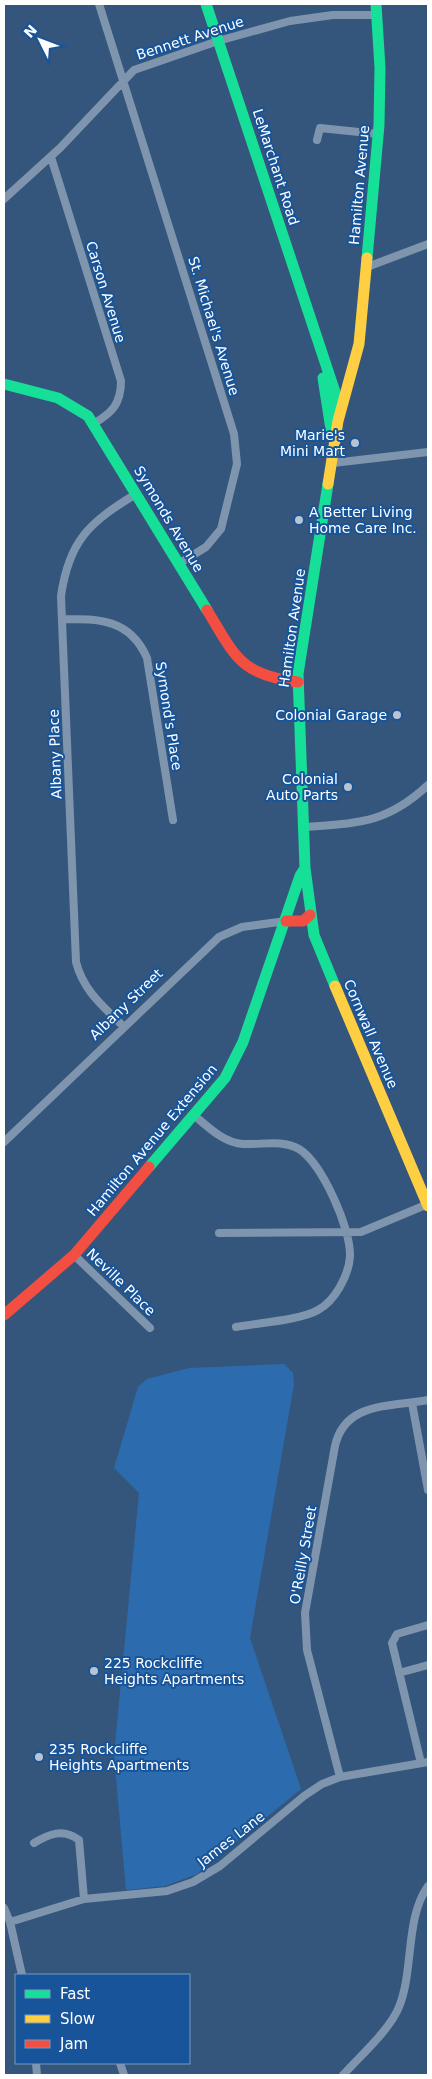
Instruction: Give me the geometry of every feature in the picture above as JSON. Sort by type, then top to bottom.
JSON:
[{"type":"street","name":"St. Michael's Avenue","points":[[99,4],[234,434],[237,464],[221,529],[206,547],[180,564]]},
{"type":"street","name":"LeMarchant Road","points":[[206,4],[336,395],[338,421]]},
{"type":"street","name":"Bennett Avenue","points":[[4,199],[51,157],[134,70],[218,41],[290,21],[376,9]]},
{"type":"street","name":"Hamilton Avenue","points":[[305,868],[298,682],[338,421],[359,344],[378,134],[380,68],[376,9]]},
{"type":"street","points":[[318,140],[320,128],[378,134]]},
{"type":"street","name":"Carson Avenue","points":[[51,157],[121,381],[121,394],[117,404],[112,411],[93,424]]},
{"type":"street","points":[[367,268],[428,244]]},
{"type":"street","name":"LeMarchant Road","points":[[317,339],[329,406]]},
{"type":"street","name":"Hamilton Avenue","points":[[333,457],[329,406],[353,367]]},
{"type":"street","points":[[329,376],[338,380],[347,378]]},
{"type":"street","name":"Symonds Avenue","points":[[4,384],[39,392],[66,401],[81,411],[93,424],[241,663],[260,675],[298,682]]},
{"type":"street","points":[[333,457],[428,452]]},
{"type":"street","name":"Albany Place","points":[[124,1027],[81,981],[76,962],[62,619],[64,579],[67,566],[80,540],[89,527],[100,517],[136,494]]},
{"type":"street","name":"Symond's Place","points":[[62,619],[97,619],[130,632],[140,642],[147,658],[173,820]]},
{"type":"street","points":[[304,827],[352,824],[378,818],[405,805],[428,786]]},
{"type":"street","name":"Cornwall Avenue","points":[[305,868],[310,915],[318,946],[428,1205]]},
{"type":"street","name":"Hamilton Avenue Extension","points":[[4,1315],[74,1254],[195,1116],[225,1078],[236,1060],[286,921],[300,876],[305,868]]},
{"type":"street","name":"Albany Street","points":[[4,1142],[219,937],[242,927],[286,921],[303,921],[310,915]]},
{"type":"street","points":[[195,1116],[226,1140],[242,1144],[288,1144],[304,1153],[322,1174],[346,1233],[350,1256],[347,1267],[340,1285],[325,1305],[311,1313],[236,1327]]},
{"type":"street","points":[[219,1233],[361,1232],[428,1205]]},
{"type":"street","name":"Neville Place","points":[[74,1254],[150,1328]]},
{"type":"street","name":"O'Reilly Street","points":[[340,1777],[304,1633],[305,1613],[335,1446],[343,1427],[358,1413],[371,1408],[428,1400]]},
{"type":"street","points":[[412,1403],[428,1490]]},
{"type":"street","points":[[425,1762],[392,1645],[393,1638],[400,1632],[428,1625]]},
{"type":"street","points":[[399,1673],[428,1665]]},
{"type":"street","name":"James Lane","points":[[10,1922],[84,1899],[167,1891],[193,1882],[220,1866],[309,1792],[322,1784],[340,1777],[425,1762]]},
{"type":"street","points":[[34,1843],[48,1836],[63,1832],[79,1840],[84,1899]]},
{"type":"street","points":[[343,2075],[389,2023],[398,2009],[406,1986],[418,1902],[428,1886]]},
{"type":"street","points":[[4,1908],[10,1922],[22,1974]]},
{"type":"shaded area","points":[[284,1364],[293,1373],[294,1384],[250,1638],[301,1789],[197,1874],[165,1886],[126,1890],[114,1755],[139,1493],[114,1468],[138,1387],[147,1379],[189,1368]]},
{"type":"traffic: fast","points":[[206,4],[336,395],[338,414]]},
{"type":"traffic: fast","points":[[367,258],[379,125],[380,68],[376,4]]},
{"type":"traffic: fast","points":[[323,378],[332,436]]},
{"type":"traffic: fast","points":[[4,384],[58,398],[88,416],[207,610]]},
{"type":"traffic: fast","points":[[328,484],[298,674],[305,868],[314,935],[335,986]]},
{"type":"traffic: fast","points":[[149,1167],[225,1078],[243,1042],[300,876],[305,868]]},
{"type":"traffic: slow","points":[[328,484],[338,421],[359,344],[367,258]]},
{"type":"traffic: slow","points":[[335,986],[428,1206]]},
{"type":"traffic: jam","points":[[207,610],[225,640],[241,661],[263,674],[298,682]]},
{"type":"traffic: jam","points":[[286,921],[303,921],[310,915]]},
{"type":"traffic: jam","points":[[4,1315],[74,1255],[149,1167]]},
{"type":"place","name":"Marie's Mini Mart","points":[[355,443]]},
{"type":"place","name":"A Better Living Home Care Inc.","points":[[299,520]]},
{"type":"place","name":"Colonial Garage","points":[[397,715]]},
{"type":"place","name":"Colonial Auto Parts","points":[[348,787]]},
{"type":"place","name":"225 Rockcliffe Heights Apartments","points":[[94,1671]]},
{"type":"place","name":"235 Rockcliffe Heights Apartments","points":[[39,1757]]}]
